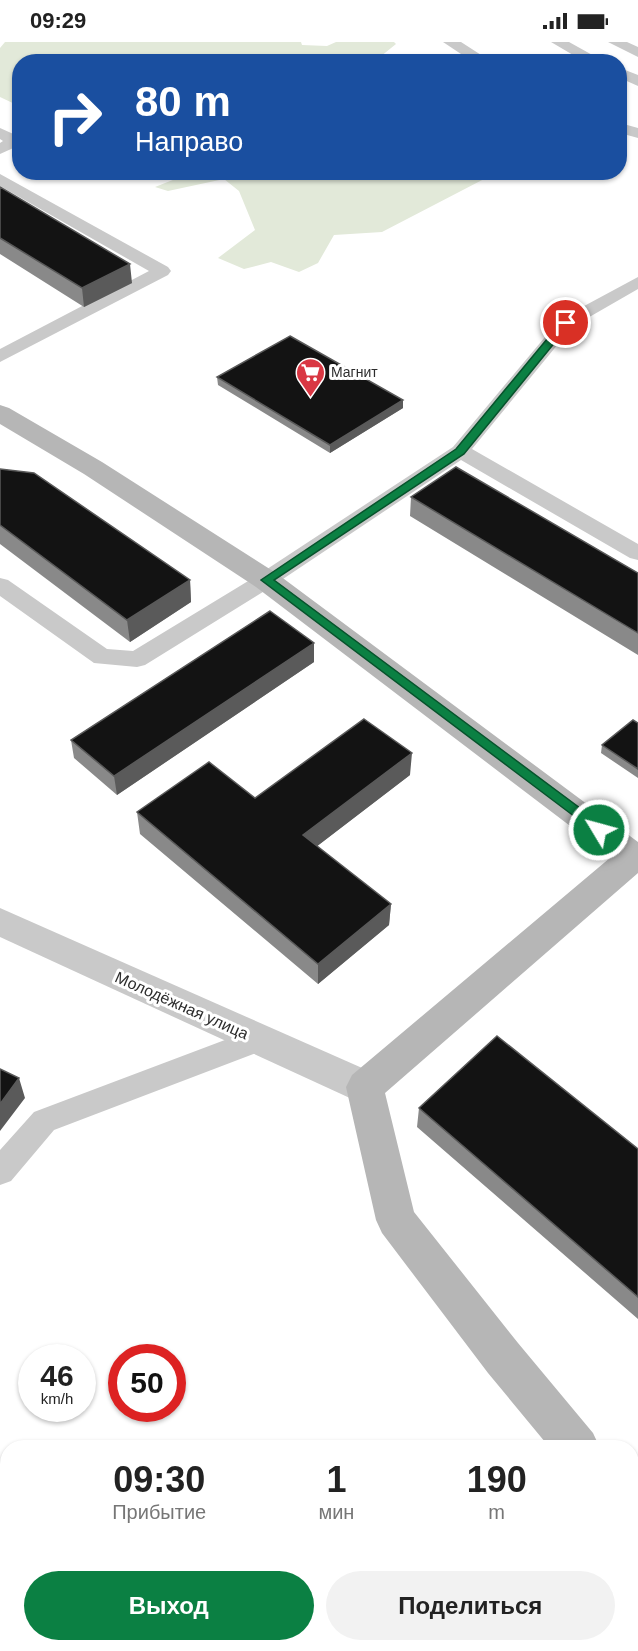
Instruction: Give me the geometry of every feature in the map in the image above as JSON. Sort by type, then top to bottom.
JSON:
[{"type":"main road","points":[[0,413],[93,468],[266,580],[636,857],[365,1087],[396,1220],[564,1440]]},
{"type":"street","name":"Молодёжная улица","points":[[0,922],[365,1087]]},
{"type":"lane","points":[[450,42],[471,54]]},
{"type":"lane","points":[[558,42],[582,54]]},
{"type":"lane","points":[[615,42],[638,53]]},
{"type":"lane","points":[[0,179],[162,271],[0,356]]},
{"type":"lane","points":[[0,585],[102,657],[137,659],[266,580],[460,451],[566,323],[638,282]]},
{"type":"lane","points":[[460,451],[638,553]]},
{"type":"lane","points":[[0,1171],[44,1121],[259,1039]]},
{"type":"green space","points":[[5,42],[301,42],[302,45],[327,46],[336,42],[394,42],[396,44],[384,54],[12,54],[12,103],[0,97],[0,48]]},
{"type":"green space","points":[[173,180],[219,180],[168,191],[155,187]]},
{"type":"green space","points":[[225,180],[482,180],[382,232],[334,235],[318,263],[299,272],[271,262],[244,269],[218,258],[255,230],[239,191]]},
{"type":"building","points":[[0,187],[130,264],[82,288],[0,238]]},
{"type":"building","name":"Магнит","points":[[290,336],[403,400],[330,445],[217,377]]},
{"type":"building","points":[[456,467],[638,573],[638,633],[411,497]]},
{"type":"building","points":[[0,469],[34,473],[190,580],[127,620],[0,525]]},
{"type":"building","points":[[270,611],[314,643],[114,776],[71,740]]},
{"type":"building","points":[[364,719],[412,753],[303,835],[391,904],[318,964],[137,812],[209,762],[255,798]]},
{"type":"building","points":[[633,720],[638,723],[638,769],[602,745]]},
{"type":"building","points":[[497,1036],[638,1149],[638,1297],[419,1108]]},
{"type":"building","points":[[0,1069],[19,1078],[0,1104]]},
{"type":"place","name":"Магнит","points":[[310,398]]},
{"type":"route","points":[[566,323],[460,451],[266,580],[599,830]]}]
